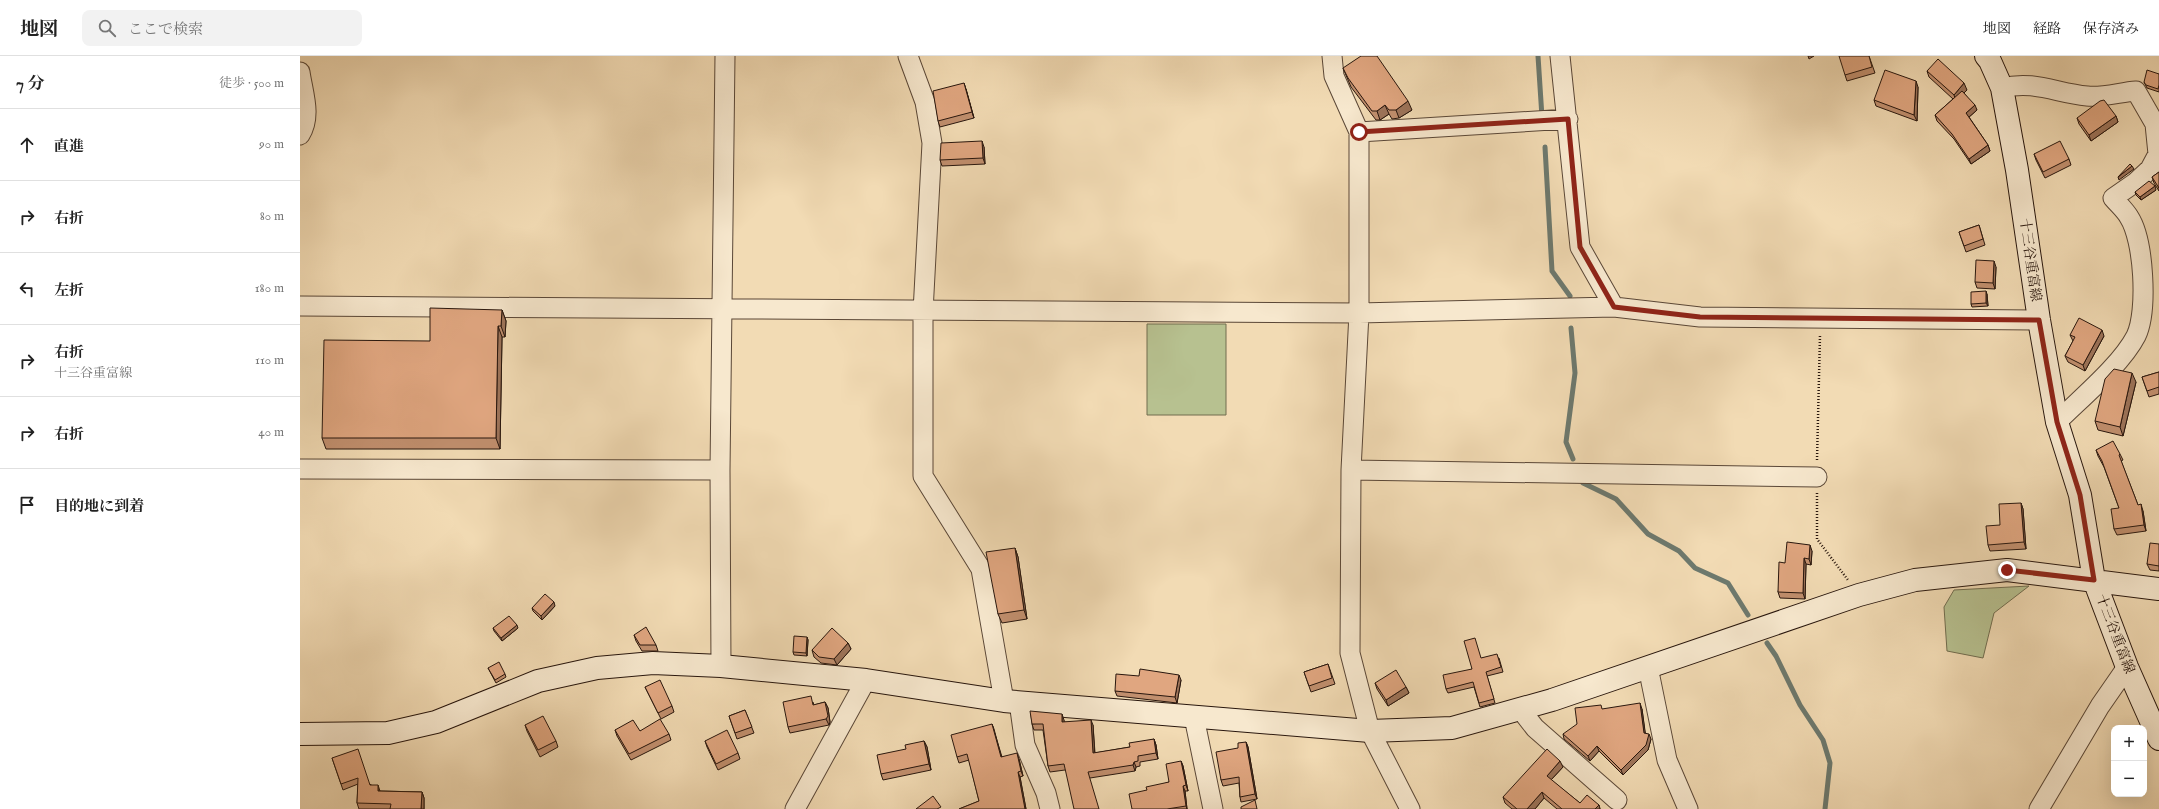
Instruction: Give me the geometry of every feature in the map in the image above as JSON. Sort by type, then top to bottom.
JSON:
[{"type":"street","points":[[721,666],[720,470],[724,308],[725,56]]},
{"type":"street","points":[[908,56],[925,102],[932,143],[923,312],[922,476],[981,569],[1011,701],[1025,745],[1046,793],[1050,809]]},
{"type":"street","points":[[1332,56],[1334,76],[1359,132],[1359,313],[1351,470],[1350,653],[1370,731],[1410,809]]},
{"type":"street","points":[[1560,56],[1568,119],[1580,247],[1614,307]]},
{"type":"street","name":"十三谷重富線","points":[[1986,56],[1990,61],[2002,88],[2017,170],[2039,320],[2057,422],[2080,495],[2094,580],[2127,667],[2159,739]]},
{"type":"street","points":[[300,72],[307,114],[305,127],[300,135]]},
{"type":"street","points":[[2002,88],[2013,85],[2042,86],[2088,96],[2136,91],[2155,124],[2158,154],[2150,169],[2136,182],[2113,198],[2130,218],[2139,248],[2144,275],[2142,308],[2136,336],[2115,364],[2057,422]]},
{"type":"street","points":[[1359,132],[1568,119]]},
{"type":"street","points":[[300,306],[724,308],[923,312],[1359,313],[1614,307],[1700,317],[2039,320]]},
{"type":"street","points":[[300,468],[720,470]]},
{"type":"street","points":[[1351,470],[1817,477]]},
{"type":"street","points":[[300,734],[388,732],[436,722],[538,681],[597,668],[653,663],[721,666],[866,680],[1011,701],[1370,731],[1452,728],[1521,710],[1859,595],[1915,580],[2007,570],[2159,589]]},
{"type":"street","points":[[1648,667],[1667,760],[1688,809]]},
{"type":"street","points":[[2039,809],[2100,706],[2127,667]]},
{"type":"street","points":[[794,809],[866,680]]},
{"type":"street","points":[[1521,710],[1535,728],[1617,800]]},
{"type":"street","points":[[1194,716],[1213,809]]},
{"type":"green space","points":[[1147,324],[1226,324],[1226,415],[1147,415]]},
{"type":"green space","points":[[2029,586],[1994,613],[1983,658],[1947,651],[1944,607],[1954,590]]},
{"type":"building","points":[[1361,56],[1377,56],[1408,101],[1396,110],[1389,110],[1385,105],[1377,111],[1372,111],[1348,78],[1343,68]]},
{"type":"building","points":[[1839,56],[1869,56],[1872,67],[1845,75]]},
{"type":"building","points":[[1938,59],[1964,83],[1954,95],[1927,71]]},
{"type":"building","points":[[1885,70],[1916,81],[1914,115],[1874,100]]},
{"type":"building","points":[[2147,70],[2159,74],[2158,89],[2146,85],[2144,82]]},
{"type":"building","points":[[964,83],[972,112],[938,121],[933,91]]},
{"type":"building","points":[[1962,91],[1975,105],[1966,113],[1988,145],[1969,159],[1952,134],[1935,115]]},
{"type":"building","points":[[2104,100],[2116,116],[2089,135],[2077,118],[2100,101]]},
{"type":"building","points":[[982,141],[983,158],[940,160],[941,143]]},
{"type":"building","points":[[2060,141],[2069,159],[2043,172],[2034,154]]},
{"type":"building","points":[[2130,164],[2132,166],[2118,177]]},
{"type":"building","points":[[2159,172],[2159,188],[2152,177]]},
{"type":"building","points":[[2149,181],[2155,186],[2140,197],[2135,192]]},
{"type":"building","points":[[1979,225],[1983,239],[1964,246],[1959,232]]},
{"type":"building","points":[[1976,260],[1994,261],[1993,283],[1975,282]]},
{"type":"building","points":[[1986,291],[1986,303],[1971,304],[1971,292]]},
{"type":"building","points":[[430,308],[502,310],[501,326],[498,326],[496,438],[322,438],[324,340],[430,341]]},
{"type":"building","points":[[2079,318],[2102,330],[2083,365],[2065,356],[2075,337],[2070,335]]},
{"type":"building","points":[[2114,369],[2132,373],[2120,427],[2095,421],[2105,379]]},
{"type":"building","points":[[2159,372],[2159,387],[2147,391],[2142,377]]},
{"type":"building","points":[[2113,441],[2120,454],[2119,455],[2138,505],[2141,504],[2144,525],[2114,529],[2111,509],[2119,508],[2102,461],[2096,450]]},
{"type":"building","points":[[2021,503],[2024,542],[1988,545],[1986,526],[2000,525],[1999,504]]},
{"type":"building","points":[[1787,542],[1810,545],[1809,559],[1804,558],[1803,593],[1778,592],[1779,562],[1785,563]]},
{"type":"building","points":[[2150,543],[2159,544],[2159,566],[2147,564]]},
{"type":"building","points":[[1015,548],[1024,610],[998,614],[986,552]]},
{"type":"building","points":[[545,594],[554,602],[541,616],[532,608]]},
{"type":"building","points":[[509,616],[517,625],[501,638],[493,628]]},
{"type":"building","points":[[646,627],[656,645],[640,645],[634,635]]},
{"type":"building","points":[[832,628],[848,643],[834,659],[819,657],[812,650]]},
{"type":"building","points":[[794,636],[807,637],[806,653],[793,652]]},
{"type":"building","points":[[1475,638],[1481,658],[1497,654],[1501,667],[1486,672],[1494,699],[1479,703],[1473,682],[1446,689],[1443,675],[1472,669],[1464,641]]},
{"type":"building","points":[[499,662],[505,674],[495,680],[488,668]]},
{"type":"building","points":[[1328,664],[1332,678],[1309,686],[1304,672]]},
{"type":"building","points":[[1140,669],[1179,675],[1175,697],[1115,691],[1116,674],[1139,676]]},
{"type":"building","points":[[1396,670],[1406,687],[1386,700],[1375,683]]},
{"type":"building","points":[[660,680],[672,706],[658,713],[645,687]]},
{"type":"building","points":[[811,696],[813,705],[825,702],[828,716],[826,719],[788,727],[783,702]]},
{"type":"building","points":[[1640,703],[1644,733],[1649,734],[1646,745],[1621,770],[1597,746],[1588,756],[1563,734],[1577,724],[1575,708],[1601,705],[1602,709]]},
{"type":"building","points":[[745,710],[752,727],[735,733],[729,716]]},
{"type":"building","points":[[1030,711],[1062,714],[1062,722],[1091,720],[1093,753],[1130,747],[1129,743],[1154,739],[1156,753],[1138,756],[1138,761],[1134,762],[1133,765],[1088,772],[1099,809],[1074,809],[1064,764],[1048,766],[1043,724],[1032,724]]},
{"type":"building","points":[[543,716],[556,741],[538,750],[525,725]]},
{"type":"building","points":[[660,719],[669,734],[629,754],[615,730],[633,720],[640,731]]},
{"type":"building","points":[[992,724],[1001,757],[1017,753],[1021,771],[1018,772],[1025,809],[959,809],[979,801],[967,754],[957,757],[951,735]]},
{"type":"building","points":[[727,730],[738,753],[716,764],[705,741]]},
{"type":"building","points":[[924,741],[929,764],[881,774],[877,755],[906,749],[905,745]]},
{"type":"building","points":[[1246,742],[1255,794],[1240,797],[1239,777],[1221,780],[1216,752],[1238,748],[1238,743]]},
{"type":"building","points":[[358,749],[370,785],[378,785],[378,791],[422,792],[421,809],[390,809],[391,804],[357,803],[358,778],[341,784],[332,758]]},
{"type":"building","points":[[1547,749],[1560,761],[1547,776],[1580,803],[1587,795],[1599,805],[1595,809],[1562,809],[1542,792],[1527,809],[1517,809],[1503,797]]},
{"type":"building","points":[[1181,761],[1186,785],[1183,786],[1186,806],[1167,809],[1132,809],[1129,794],[1147,790],[1146,787],[1169,782],[1166,764]]},
{"type":"building","points":[[933,796],[941,807],[937,809],[916,809]]},
{"type":"building","points":[[1255,800],[1257,809],[1241,809],[1241,807]]},
{"type":"waterway","points":[[1538,56],[1542,117]]},
{"type":"waterway","points":[[1545,147],[1552,271],[1570,296]]},
{"type":"waterway","points":[[1571,328],[1575,373],[1566,442],[1573,459]]},
{"type":"waterway","points":[[1583,483],[1616,499],[1648,534],[1679,551],[1695,568],[1728,583],[1748,615]]},
{"type":"waterway","points":[[1767,643],[1776,656],[1800,705],[1823,740],[1830,763],[1825,809]]},
{"type":"route","points":[[1359,132],[1568,119],[1580,247],[1614,307],[1700,317],[2039,320],[2057,422],[2080,495],[2094,580],[2007,570]]}]
